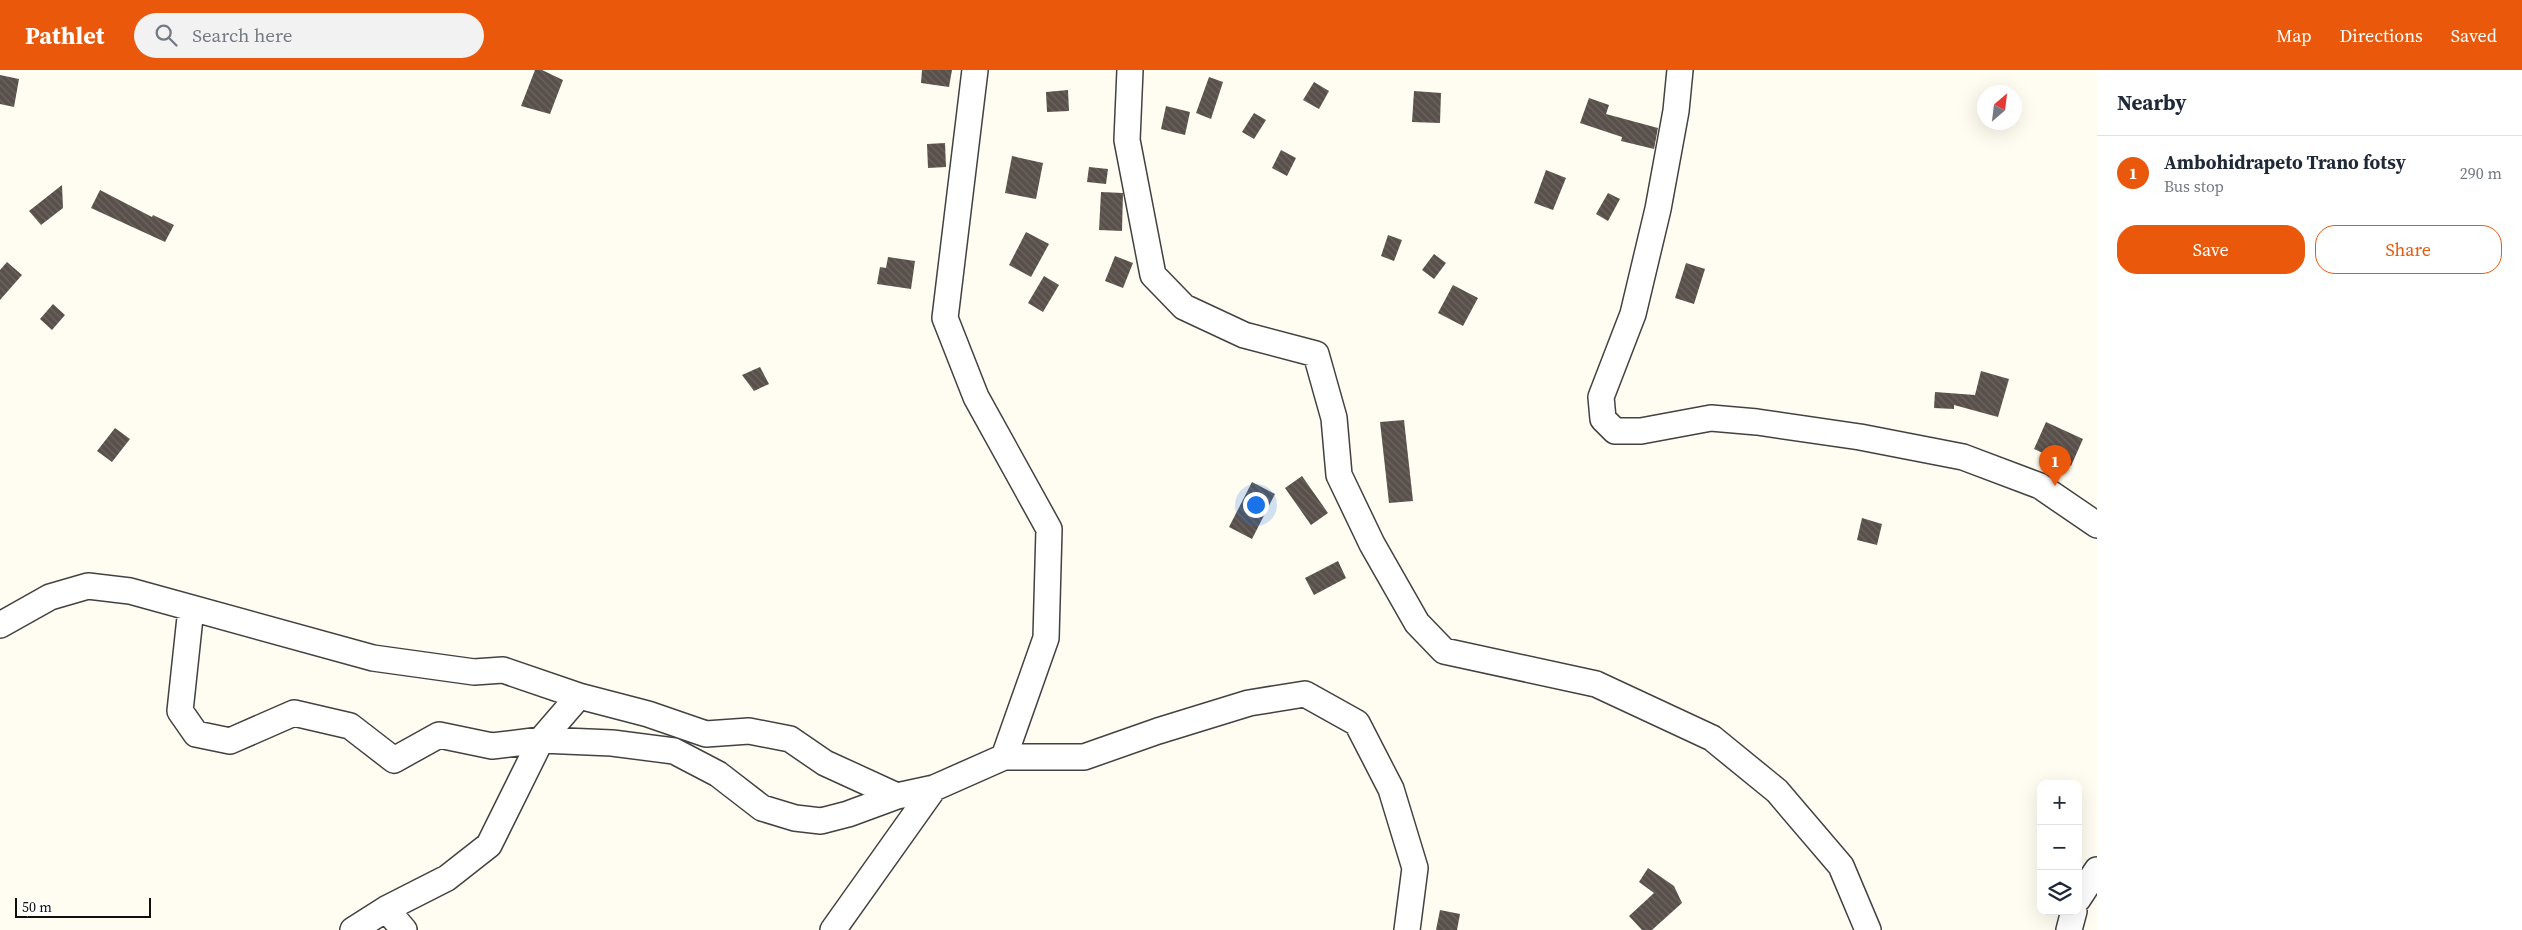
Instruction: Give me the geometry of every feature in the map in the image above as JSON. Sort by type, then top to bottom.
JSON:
[{"type":"street","points":[[975,70],[945,318],[976,397],[1049,528],[1046,638],[1004,757]]},
{"type":"street","points":[[1130,70],[1127,140],[1153,275],[1184,307],[1244,335],[1316,354],[1334,418],[1339,475],[1372,544],[1417,623],[1444,650],[1596,684],[1712,738],[1777,791],[1841,866],[1868,930]]},
{"type":"street","points":[[1680,70],[1676,111],[1658,209],[1633,314],[1601,397],[1603,419],[1616,431],[1641,430],[1712,418],[1757,422],[1860,437],[1964,457],[2040,486],[2097,526]]},
{"type":"street","points":[[0,625],[50,597],[88,586],[130,591],[372,658],[474,672],[503,670],[579,696],[648,714],[706,734],[749,731],[790,740],[825,763],[897,796]]},
{"type":"street","points":[[191,608],[180,711],[196,734],[230,741],[294,713],[350,726],[394,760],[439,735],[492,746],[540,740],[612,743],[674,751],[718,774],[762,808],[795,818],[821,821],[848,814],[897,796],[934,788],[1004,757],[1084,758],[1158,731],[1249,703],[1305,694],[1357,723],[1391,789],[1415,868],[1407,930]]},
{"type":"street","points":[[353,930],[386,909],[447,878],[489,845],[540,740],[579,696]]},
{"type":"street","points":[[833,930],[934,788]]},
{"type":"street","points":[[2082,893],[2097,870]]},
{"type":"street","points":[[386,909],[404,930]]},
{"type":"street","points":[[2069,930],[2073,915]]},
{"type":"building","points":[[535,70],[542,70],[563,80],[550,114],[521,106]]},
{"type":"building","points":[[922,70],[952,70],[949,87],[921,83]]},
{"type":"building","points":[[0,75],[19,79],[14,107],[0,104]]},
{"type":"building","points":[[1209,77],[1223,82],[1211,119],[1196,113]]},
{"type":"building","points":[[1314,82],[1329,91],[1319,109],[1303,100]]},
{"type":"building","points":[[1068,90],[1069,111],[1047,112],[1046,92]]},
{"type":"building","points":[[1414,91],[1441,93],[1440,123],[1412,122]]},
{"type":"building","points":[[1589,98],[1609,105],[1606,114],[1658,128],[1654,149],[1621,141],[1622,137],[1580,123]]},
{"type":"building","points":[[1166,106],[1190,112],[1185,135],[1161,129]]},
{"type":"building","points":[[1254,113],[1266,120],[1254,139],[1242,132]]},
{"type":"building","points":[[945,143],[946,167],[928,168],[927,144]]},
{"type":"building","points":[[1281,150],[1296,158],[1287,176],[1272,168]]},
{"type":"building","points":[[1012,156],[1043,163],[1036,199],[1005,193]]},
{"type":"building","points":[[1089,167],[1108,169],[1106,184],[1087,182]]},
{"type":"building","points":[[1546,170],[1566,178],[1553,210],[1534,203]]},
{"type":"building","points":[[62,185],[63,208],[41,225],[29,211]]},
{"type":"building","points":[[100,190],[152,217],[153,215],[174,225],[165,242],[91,208]]},
{"type":"building","points":[[1101,192],[1123,193],[1122,231],[1099,230]]},
{"type":"building","points":[[1608,193],[1620,199],[1608,221],[1596,214]]},
{"type":"building","points":[[1026,232],[1049,244],[1031,277],[1009,265]]},
{"type":"building","points":[[1388,235],[1402,240],[1394,261],[1381,256]]},
{"type":"building","points":[[1434,254],[1446,263],[1434,279],[1422,270]]},
{"type":"building","points":[[1115,256],[1133,263],[1123,288],[1105,281]]},
{"type":"building","points":[[888,257],[915,261],[911,289],[877,284],[880,267],[886,268]]},
{"type":"building","points":[[7,262],[22,275],[0,300],[0,270]]},
{"type":"building","points":[[1686,263],[1705,269],[1694,304],[1675,298]]},
{"type":"building","points":[[1044,276],[1059,285],[1043,312],[1028,303]]},
{"type":"building","points":[[1453,285],[1478,298],[1463,326],[1438,313]]},
{"type":"building","points":[[53,304],[65,315],[52,330],[40,319]]},
{"type":"building","points":[[760,367],[769,384],[754,391],[742,375]]},
{"type":"building","points":[[1981,371],[2009,379],[1998,417],[1954,405],[1954,409],[1934,408],[1935,392],[1975,395]]},
{"type":"building","points":[[1404,420],[1413,501],[1389,503],[1380,422]]},
{"type":"building","points":[[2046,422],[2083,439],[2071,466],[2034,449]]},
{"type":"building","points":[[115,428],[130,439],[112,462],[97,451]]},
{"type":"building","points":[[1302,476],[1328,513],[1311,525],[1285,488]]},
{"type":"building","points":[[1252,482],[1275,494],[1252,539],[1229,527]]},
{"type":"building","points":[[1862,518],[1882,524],[1877,545],[1857,540]]},
{"type":"building","points":[[1338,561],[1346,578],[1314,595],[1305,578]]},
{"type":"building","points":[[1648,868],[1674,886],[1682,903],[1652,930],[1642,930],[1629,916],[1654,893],[1639,882]]},
{"type":"building","points":[[1440,910],[1460,914],[1457,930],[1436,930]]},
{"type":"place","name":"Ambohidrapeto Trano fotsy","points":[[2055,486]]}]
